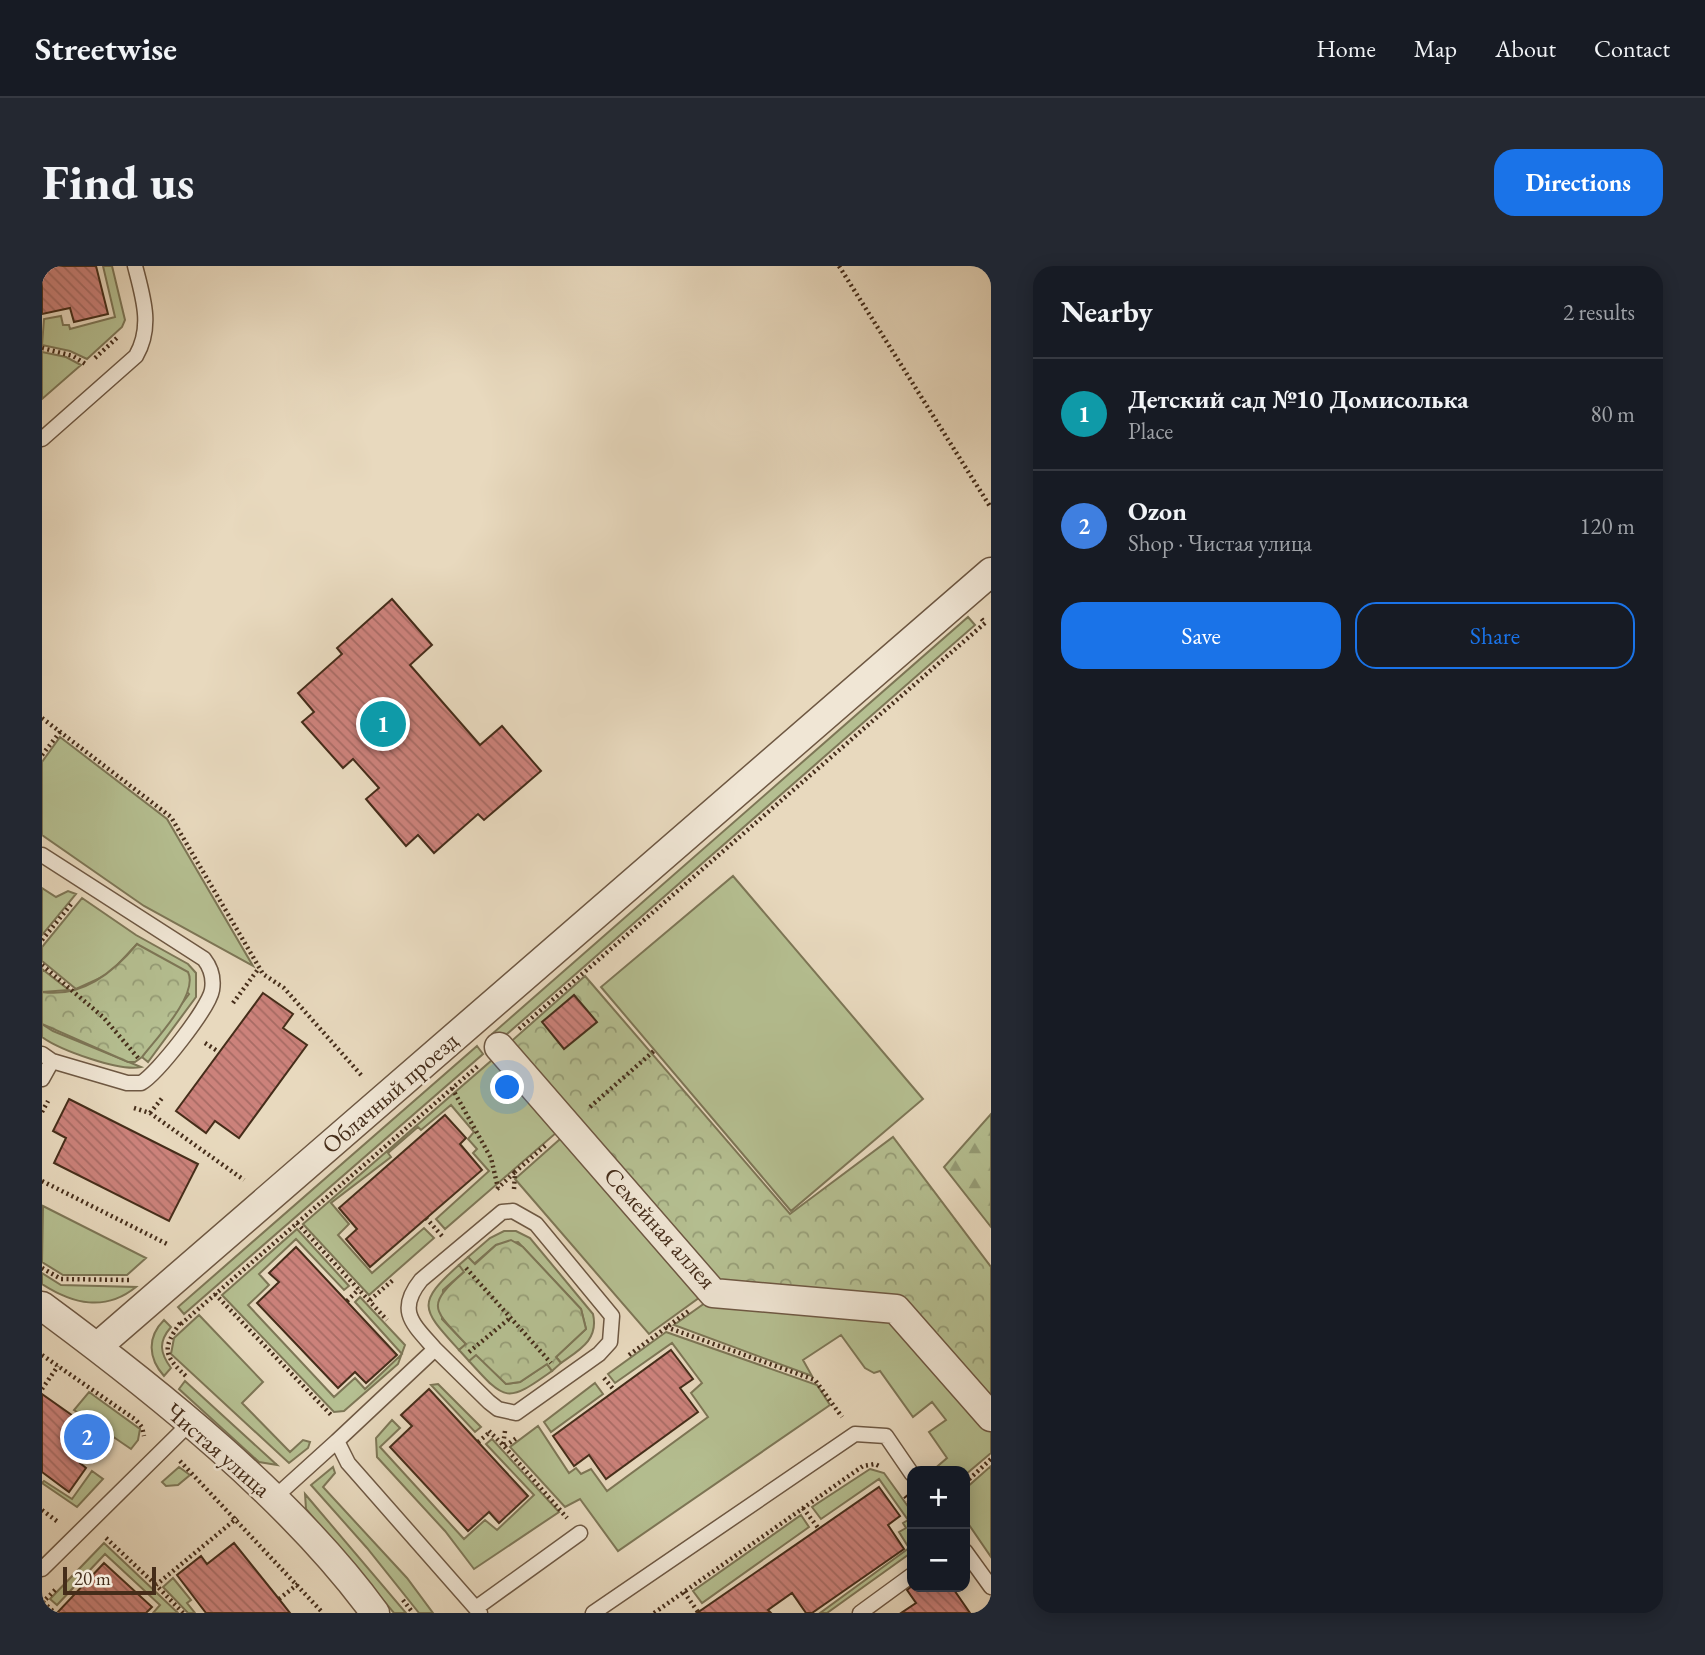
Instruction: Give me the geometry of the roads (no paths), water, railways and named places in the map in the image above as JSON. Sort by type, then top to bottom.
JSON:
[{"type":"street","name":"Облачный проезд","points":[[97,1347],[991,572]]},
{"type":"street","name":"Семейная аллея","points":[[499,1047],[713,1293],[896,1309],[991,1418]]},
{"type":"street","name":"Чистая улица","points":[[42,1306],[97,1347],[274,1498],[375,1613]]},
{"type":"lane","points":[[42,439],[136,356],[144,344],[146,316],[135,266]]},
{"type":"lane","points":[[42,855],[204,959],[210,967],[212,990],[208,1003],[145,1081],[132,1083],[47,1057],[42,1079]]},
{"type":"lane","points":[[513,1211],[536,1224],[612,1316],[610,1342],[528,1408],[516,1413],[508,1413],[489,1402],[435,1349],[415,1327],[407,1304],[421,1280],[502,1212],[513,1211]]},
{"type":"lane","points":[[274,1498],[435,1349]]},
{"type":"lane","points":[[42,1569],[189,1424]]},
{"type":"lane","points":[[593,1613],[855,1434],[886,1436],[907,1467]]},
{"type":"lane","points":[[342,1436],[348,1464],[478,1611],[580,1533]]},
{"type":"lane","points":[[970,1558],[991,1587]]},
{"type":"lane","points":[[860,1613],[907,1579]]},
{"type":"place","name":"Детский сад №10 Домисолька","points":[[383,724]]},
{"type":"place","name":"Ozon","points":[[87,1437]]}]
